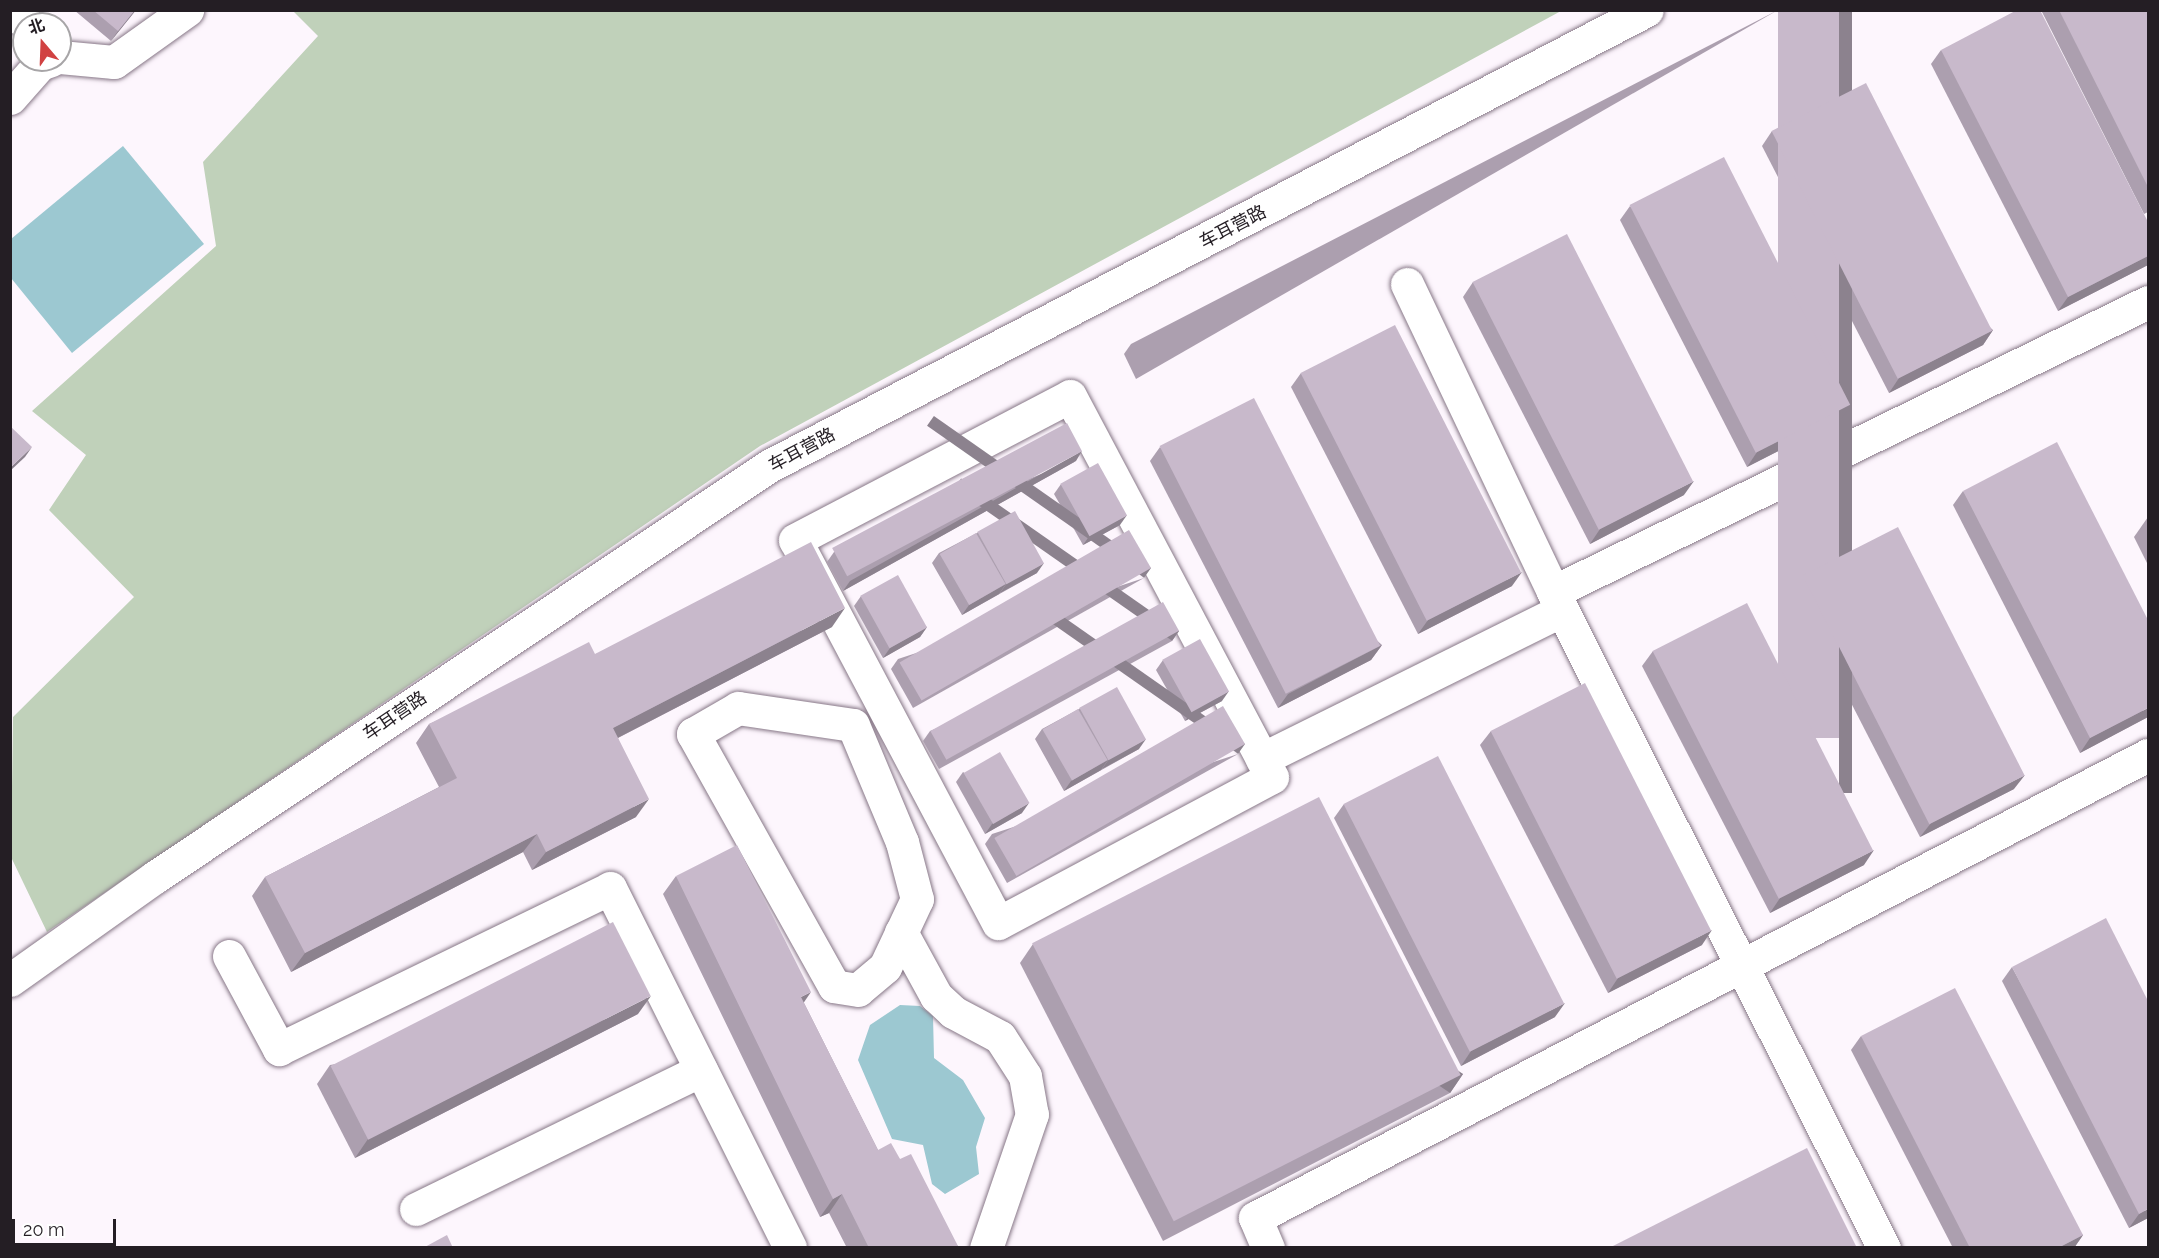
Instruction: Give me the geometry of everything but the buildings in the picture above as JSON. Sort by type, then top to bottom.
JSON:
[{"type":"street","name":"车耳营路","points":[[10,980],[155,877],[769,466],[1647,10]]},
{"type":"street","points":[[72,57],[114,62],[187,11]]},
{"type":"street","points":[[10,98],[33,72]]},
{"type":"street","points":[[1407,285],[1557,601],[1742,962],[1884,1248]]},
{"type":"street","points":[[1262,759],[1557,601],[2148,302]]},
{"type":"street","points":[[1070,396],[1262,759],[1272,777],[998,922],[795,540],[1070,396]]},
{"type":"street","points":[[738,708],[853,726],[902,842],[916,898],[901,932],[885,967],[858,990],[834,986],[693,734],[738,708]]},
{"type":"street","points":[[1268,1248],[1255,1218],[1742,962],[2148,755]]},
{"type":"street","points":[[229,956],[279,1049],[610,888],[790,1248]]},
{"type":"street","points":[[901,932],[936,996],[953,1012],[1000,1037],[1025,1076],[1032,1114],[986,1248]]},
{"type":"street","points":[[416,1209],[701,1070]]},
{"type":"green space","points":[[293,11],[1561,11],[760,446],[47,932],[11,857],[13,717],[134,597],[49,510],[86,455],[32,411],[216,246],[203,162],[318,36]]},
{"type":"water","points":[[123,146],[204,244],[72,353],[11,278],[11,239]]},
{"type":"water","points":[[900,1005],[920,1006],[933,1016],[934,1058],[963,1080],[985,1118],[976,1147],[979,1174],[945,1194],[932,1184],[923,1145],[892,1139],[858,1060],[870,1025]]}]
